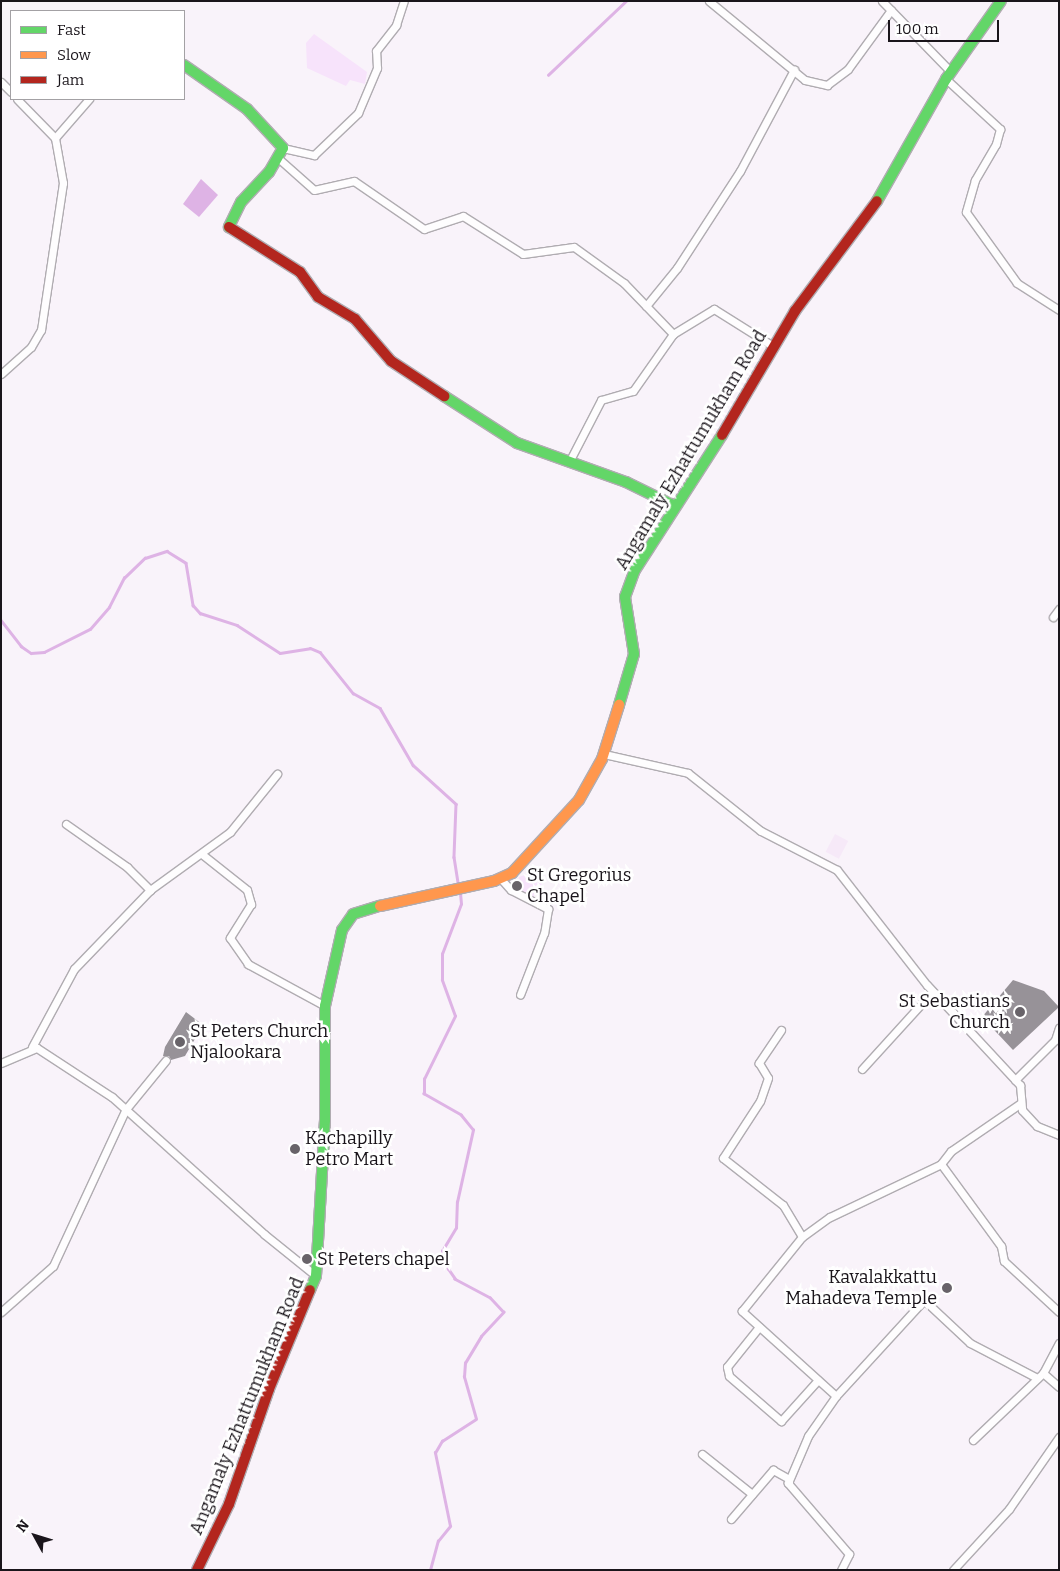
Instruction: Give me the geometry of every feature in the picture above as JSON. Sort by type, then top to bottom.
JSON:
[{"type":"street","points":[[185,65],[246,109],[283,148],[314,155],[358,113],[377,68],[376,52],[396,25],[404,1]]},
{"type":"street","points":[[709,1],[805,80],[827,85],[848,68],[890,10]]},
{"type":"street","points":[[882,1],[948,76],[1000,129],[996,144],[975,180],[966,212],[1017,283],[1059,310]]},
{"type":"street","name":"Angamaly Ezhattumukham Road","points":[[197,1570],[232,1497],[269,1389],[316,1276],[325,1120],[325,1006],[342,930],[353,914],[501,878],[523,864],[579,800],[604,754],[634,654],[626,616],[628,584],[675,506],[717,444],[773,346],[878,202],[948,76],[1001,1]]},
{"type":"street","points":[[646,306],[677,268],[740,171],[794,70]]},
{"type":"street","points":[[1,82],[10,91]]},
{"type":"street","points":[[1,374],[31,347],[40,330],[64,183],[54,138],[18,100]]},
{"type":"street","points":[[54,138],[89,100]]},
{"type":"street","points":[[283,148],[270,172],[241,202],[228,229],[300,272],[318,297],[355,319],[391,361],[517,443],[626,482],[675,506]]},
{"type":"street","points":[[278,158],[314,190],[354,181],[424,229],[463,216],[524,254],[574,247],[624,283],[673,334]]},
{"type":"street","points":[[570,462],[601,400],[633,392],[673,334],[714,310],[773,346]]},
{"type":"street","points":[[1053,617],[1059,609]]},
{"type":"street","points":[[604,754],[688,773],[761,831],[837,870],[933,991],[1020,1085],[1022,1110],[1037,1126],[1059,1135]]},
{"type":"street","points":[[1,1064],[32,1047],[74,969],[150,890],[230,832],[277,774]]},
{"type":"street","points":[[66,824],[127,867],[150,890]]},
{"type":"street","points":[[202,854],[246,890],[251,904],[230,938],[248,964],[325,1006]]},
{"type":"street","points":[[501,878],[511,890],[548,908],[544,934],[520,995]]},
{"type":"street","points":[[862,1069],[933,991]]},
{"type":"street","points":[[1016,1080],[1055,1040],[1059,1028]]},
{"type":"street","points":[[781,1030],[759,1063],[768,1078],[760,1101],[723,1158],[783,1205],[802,1237]]},
{"type":"street","points":[[32,1047],[42,1050],[126,1110],[264,1234],[316,1276]]},
{"type":"street","points":[[1,1312],[53,1266],[126,1110],[166,1060]]},
{"type":"street","points":[[836,1396],[742,1311],[745,1304],[802,1237],[830,1217],[940,1164],[951,1151],[1021,1103]]},
{"type":"street","points":[[940,1164],[1001,1246],[1004,1261],[1059,1312]]},
{"type":"street","points":[[788,1484],[808,1436],[836,1396],[924,1300],[970,1343],[1040,1375],[1059,1387]]},
{"type":"street","points":[[760,1327],[727,1367],[729,1376],[781,1421],[818,1380]]},
{"type":"street","points":[[973,1440],[1040,1375],[1059,1343]]},
{"type":"street","points":[[953,1570],[1009,1509],[1059,1437]]},
{"type":"street","points":[[702,1454],[752,1494]]},
{"type":"street","points":[[731,1519],[773,1470],[789,1479],[788,1484],[849,1554],[841,1570]]},
{"type":"shaded area","points":[[314,34],[367,72],[365,84],[350,80],[346,86],[307,68],[306,43]]},
{"type":"shaded area","points":[[201,179],[218,195],[199,217],[183,204]]},
{"type":"shaded area","points":[[835,834],[848,841],[839,859],[826,852]]},
{"type":"shaded area","points":[[528,874],[543,882],[532,899],[520,891],[519,877]]},
{"type":"building","name":"St Sebastians Church","points":[[1013,980],[1044,991],[1059,1007],[1013,1050],[982,1017]]},
{"type":"building","points":[[186,1012],[203,1025],[185,1056],[171,1060],[169,1056],[163,1056],[165,1047]]},
{"type":"waterway","points":[[548,75],[626,1]]},
{"type":"waterway","points":[[1,620],[21,646],[31,653],[44,652],[90,629],[109,607],[124,578],[145,558],[167,551],[186,563],[193,605],[200,613],[237,625],[280,653],[310,648],[320,652],[353,693],[380,708],[413,765],[456,804],[454,857],[459,887]]},
{"type":"waterway","points":[[430,1570],[438,1541],[450,1526],[435,1453],[442,1441],[476,1419],[464,1377],[465,1363],[481,1336],[503,1312],[490,1298],[455,1279],[448,1269],[442,1251],[456,1228],[457,1202],[473,1130],[461,1115],[424,1094],[424,1079],[455,1016],[442,980],[442,954],[461,904],[460,892]]},
{"type":"traffic: fast","points":[[877,201],[946,79],[1001,1]]},
{"type":"traffic: fast","points":[[185,66],[247,109],[283,148],[269,172],[241,202],[229,227]]},
{"type":"traffic: fast","points":[[444,396],[517,443],[626,482],[675,506]]},
{"type":"traffic: fast","points":[[619,705],[634,654],[625,597],[635,570],[722,435]]},
{"type":"traffic: fast","points":[[310,1290],[316,1276],[325,1120],[325,1006],[342,930],[353,914],[380,906]]},
{"type":"traffic: slow","points":[[380,906],[494,881],[512,873],[579,800],[602,759],[619,705]]},
{"type":"traffic: jam","points":[[722,435],[795,311],[877,201]]},
{"type":"traffic: jam","points":[[229,227],[300,272],[318,297],[355,319],[391,361],[444,396]]},
{"type":"traffic: jam","points":[[197,1570],[229,1504],[269,1389],[310,1290]]},
{"type":"place","name":"St Gregorius Chapel","points":[[517,886]]},
{"type":"place","name":"St Sebastians Church","points":[[1020,1012]]},
{"type":"place","name":"St Peters Church Njalookara","points":[[180,1042]]},
{"type":"place","name":"Kachapilly Petro Mart","points":[[295,1149]]},
{"type":"place","name":"St Peters chapel","points":[[307,1259]]},
{"type":"place","name":"Kavalakkattu Mahadeva Temple","points":[[947,1288]]}]
